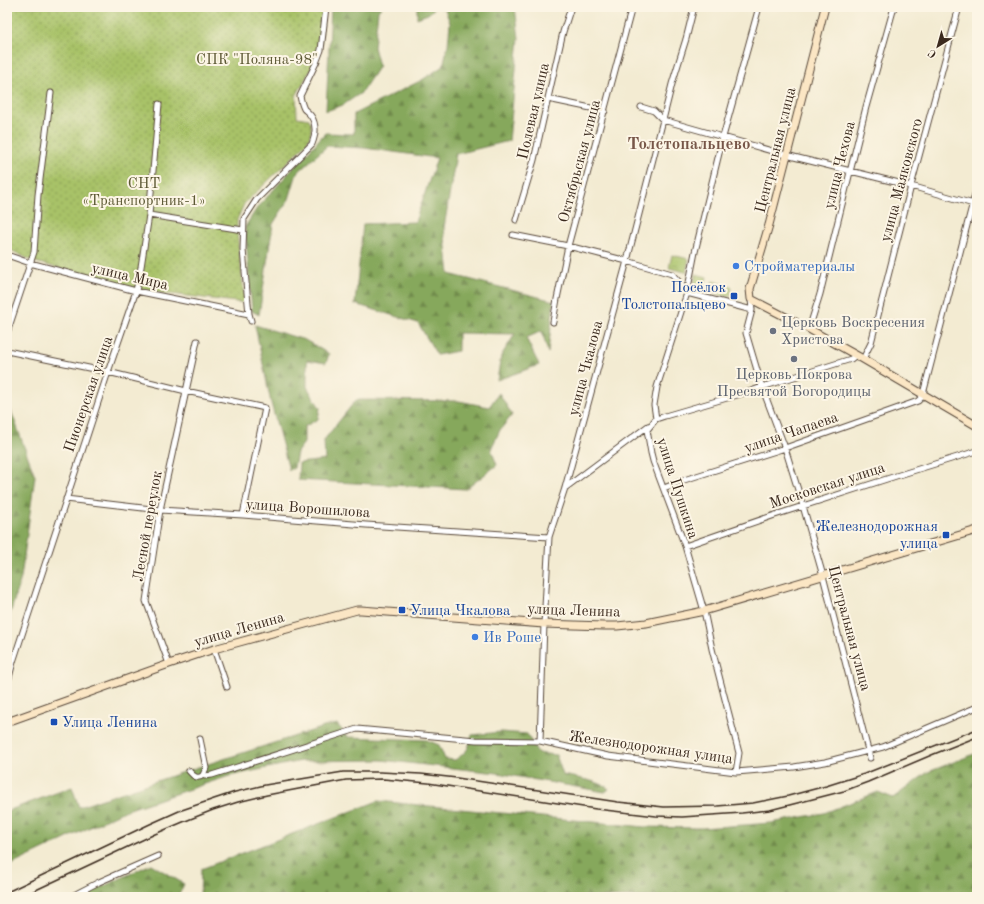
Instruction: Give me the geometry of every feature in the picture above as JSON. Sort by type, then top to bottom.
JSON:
[{"type":"street","points":[[251,321],[249,314],[243,250],[244,219],[257,199],[312,144],[316,135],[314,122],[311,116],[304,109],[300,96],[321,50],[326,7]]},
{"type":"street","name":"Полевая улица","points":[[516,220],[534,160],[563,32],[571,7]]},
{"type":"street","name":"Октябрьская улица","points":[[553,322],[568,246],[632,7]]},
{"type":"street","name":"улица Чкалова","points":[[540,741],[549,537],[565,488],[672,84],[694,7]]},
{"type":"street","name":"улица Пушкина","points":[[736,772],[739,754],[712,649],[704,611],[685,546],[652,457],[647,430],[656,419],[654,404],[657,387],[687,293],[695,252],[723,138],[758,7]]},
{"type":"street","name":"Центральная улица","points":[[825,7],[769,225],[750,289],[752,310],[746,333],[762,387],[785,448],[803,506],[823,576],[870,758]]},
{"type":"street","name":"улица Чехова","points":[[809,329],[820,294],[877,65],[894,7]]},
{"type":"street","name":"улица Маяковского","points":[[860,357],[871,343],[959,7]]},
{"type":"street","points":[[969,7],[977,9]]},
{"type":"street","points":[[7,333],[34,252],[38,195],[51,93]]},
{"type":"street","points":[[548,99],[605,111]]},
{"type":"street","name":"Пионерская улица","points":[[7,685],[13,662],[66,499],[136,291],[149,215],[159,104]]},
{"type":"street","points":[[640,107],[654,111],[663,120],[723,138],[850,170],[975,204]]},
{"type":"street","points":[[923,394],[975,204],[977,187]]},
{"type":"street","points":[[149,215],[243,230]]},
{"type":"street","points":[[513,235],[568,246],[672,274],[687,293],[752,310]]},
{"type":"street","name":"улица Мира","points":[[7,255],[30,263],[136,291],[249,314]]},
{"type":"street","points":[[751,299],[860,357],[977,426]]},
{"type":"street","name":"Лесной переулок","points":[[169,664],[146,601],[160,510],[197,341]]},
{"type":"street","points":[[7,351],[266,408],[243,515]]},
{"type":"street","points":[[565,488],[656,419],[751,392],[762,387],[860,357]]},
{"type":"street","name":"улица Чапаева","points":[[664,488],[684,480],[785,448],[918,401],[923,394]]},
{"type":"street","name":"Московская улица","points":[[685,546],[767,517],[977,451]]},
{"type":"street","name":"улица Ворошилова","points":[[66,499],[160,510],[549,537]]},
{"type":"street","name":"улица Ленина","points":[[7,722],[214,649],[361,610],[544,624],[617,626],[646,623],[704,611],[977,530]]},
{"type":"street","points":[[214,649],[227,687]]},
{"type":"street","name":"Железнодорожная улица","points":[[203,775],[206,776],[216,774],[356,730],[476,740],[540,741],[608,756],[736,772],[794,767],[825,762],[883,747],[977,707]]},
{"type":"street","points":[[189,771],[196,777],[201,777],[206,768],[200,739]]},
{"type":"street","points":[[70,897],[99,882],[158,856]]},
{"type":"green space","name":"СНТ «Транспортник-1»","points":[[7,7],[324,7],[321,44],[314,65],[296,96],[297,117],[309,119],[310,122],[311,132],[309,138],[306,144],[244,204],[237,220],[245,303],[139,290],[32,261],[7,248]]},
{"type":"green space","points":[[331,7],[382,7],[378,11],[374,47],[379,66],[361,93],[343,105],[326,111]]},
{"type":"green space","points":[[417,7],[436,7],[428,14],[417,18]]},
{"type":"green space","points":[[438,7],[515,7],[519,38],[509,141],[456,154],[444,228],[449,274],[554,301],[548,353],[542,331],[526,338],[539,365],[497,380],[501,356],[515,334],[458,333],[458,351],[437,355],[418,323],[355,304],[363,224],[415,222],[437,158],[364,148],[327,146],[297,173],[289,199],[273,224],[259,315],[252,311],[245,227],[257,208],[325,133],[354,134],[354,114],[422,80],[443,66],[448,45],[450,23],[445,9]]},
{"type":"green space","points":[[672,255],[689,259],[686,272],[669,268]]},
{"type":"green space","points":[[696,274],[707,277],[703,291],[693,289]]},
{"type":"green space","points":[[713,281],[731,286],[730,296],[728,297],[710,292],[709,290]]},
{"type":"green space","points":[[255,325],[305,340],[329,354],[326,363],[307,360],[307,387],[320,408],[318,419],[304,427],[304,443],[297,452],[294,468],[289,470],[271,403]]},
{"type":"green space","points":[[499,393],[512,415],[500,430],[491,449],[497,465],[466,489],[298,480],[299,463],[325,460],[324,440],[356,400],[459,401],[489,407]]},
{"type":"green space","points":[[7,400],[35,476],[21,578],[7,624]]},
{"type":"green space","points":[[337,724],[348,737],[427,740],[439,745],[445,759],[455,760],[467,750],[472,735],[501,732],[527,734],[538,753],[556,755],[563,775],[594,782],[609,789],[605,792],[497,773],[381,760],[301,761],[229,776],[124,811],[11,865],[7,855],[7,811],[72,787],[79,807],[183,772]]},
{"type":"green space","points":[[977,753],[977,897],[200,897],[201,869],[378,801],[645,827],[702,828],[771,823],[824,813],[878,792],[893,798],[928,772]]},
{"type":"green space","points":[[151,864],[184,884],[178,897],[81,897]]},
{"type":"railway","points":[[7,892],[179,811],[235,792],[265,785],[343,772],[380,772],[457,778],[618,802],[664,807],[717,806],[753,803],[826,786],[864,774],[977,729]]},
{"type":"railway","points":[[21,897],[155,834],[213,810],[267,795],[346,780],[383,779],[428,783],[596,809],[656,816],[682,817],[742,813],[770,810],[844,791],[977,737]]},
{"type":"place","name":"Стройматериалы","points":[[736,266]]},
{"type":"place","name":"Посёлок Толстопальцево","points":[[734,296]]},
{"type":"place","name":"Церковь Воскресения Христова","points":[[773,331]]},
{"type":"place","name":"Церковь Покрова Пресвятой Богородицы","points":[[794,359]]},
{"type":"place","name":"Железнодорожная улица","points":[[946,535]]},
{"type":"place","name":"Улица Чкалова","points":[[402,610]]},
{"type":"place","name":"Ив Роше","points":[[475,637]]},
{"type":"place","name":"Улица Ленина","points":[[54,722]]},
{"type":"district","name":"Толстопальцево","points":[[689,143]]},
{"type":"park label","name":"СПК \"Поляна-98\"","points":[[257,59]]}]
